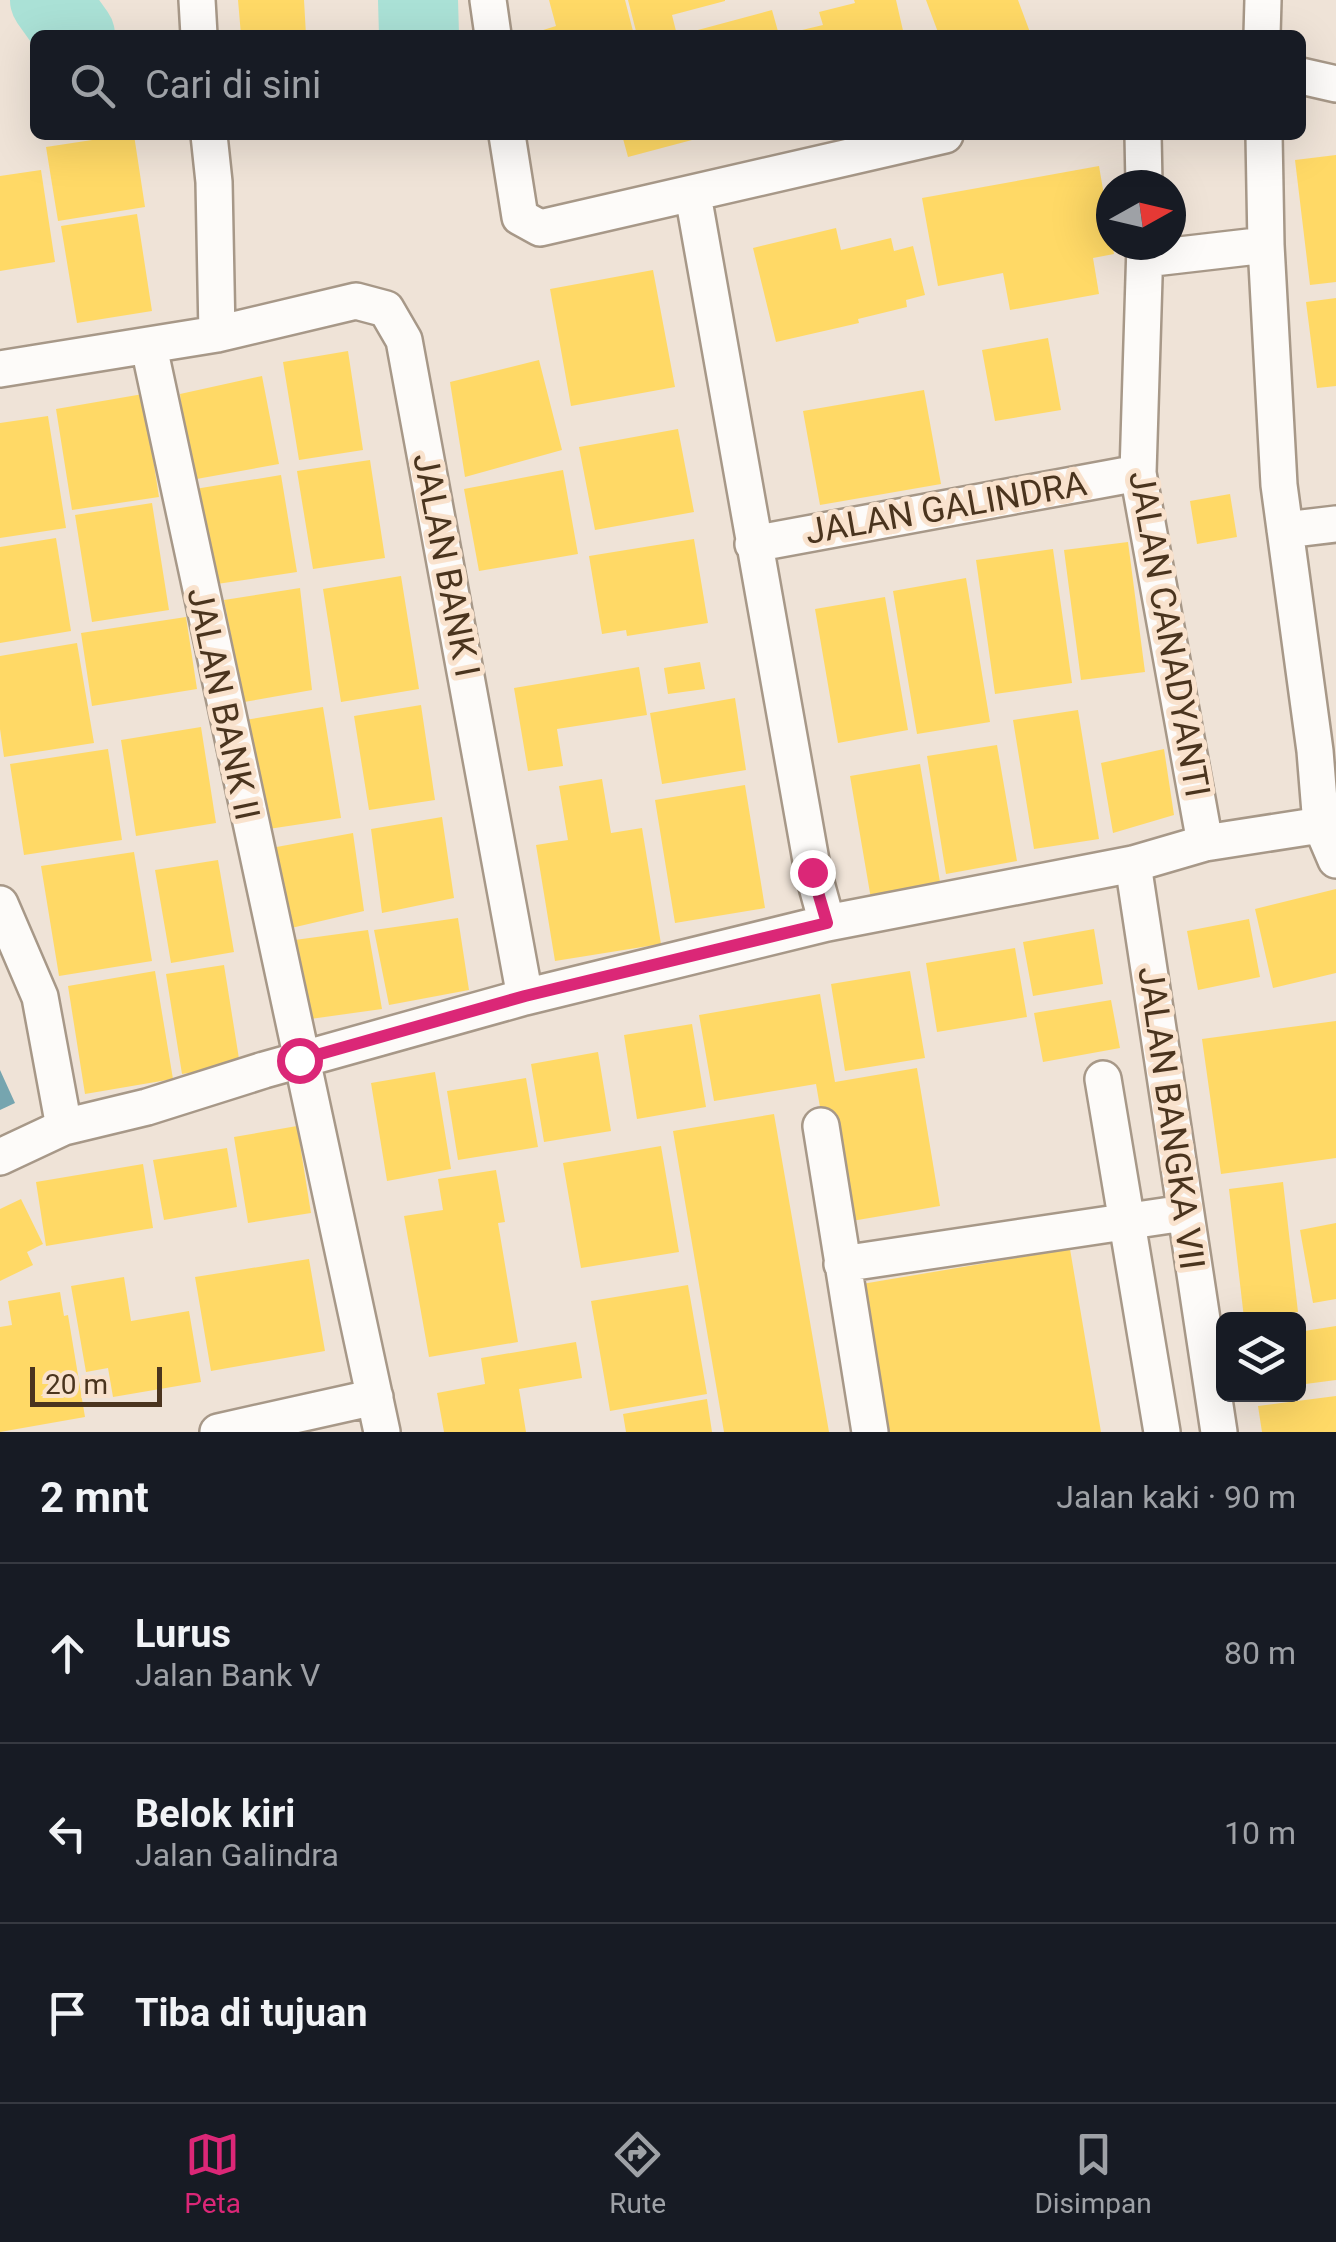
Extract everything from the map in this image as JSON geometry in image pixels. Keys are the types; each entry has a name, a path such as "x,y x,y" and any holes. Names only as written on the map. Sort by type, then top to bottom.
{"street":[{"path":"197,0 199,30"},
{"path":"488,0 492,30"},
{"path":"1262,30 1263,0"},
{"path":"1306,77 1336,84"},
{"path":"210,140 217,334"},
{"path":"508,140 520,216 540,228 924,140"},
{"path":"1144,140 1144,170"},
{"path":"1264,140 1279,486 1321,824 1336,860"},
{"path":"693,194 812,872 827,923"},
{"path":"1186,250 1266,245"},
{"name":"JALAN CANADYANTI","path":"1145,260 1138,472 1204,843"},
{"name":"JALAN BANK I","path":"0,369 217,334 356,300 386,309 404,340 525,996"},
{"name":"JALAN BANK II","path":"148,347 382,1432"},
{"name":"JALAN GALINDRA","path":"753,544 1138,472"},
{"path":"1285,530 1336,524"},
{"path":"0,1157 64,1128 525,996 827,923 1145,860 1204,843 1321,824"},
{"name":"JALAN BANGKA VII","path":"1145,860 1184,1213 1219,1432"},
{"path":"0,904 40,996 64,1128"},
{"path":"1103,1079 1162,1432"},
{"path":"821,1126 870,1432"},
{"path":"842,1264 1184,1213"},
{"path":"218,1432 375,1397"}],"building: Hunian":[{"path":"238,0 304,0 306,30 241,30"},
{"path":"549,0 625,0 633,30 543,30 556,26"},
{"path":"628,0 725,0 672,15 676,30 636,30"},
{"path":"854,0 896,0 903,30 802,30 823,25 819,12 855,3"},
{"path":"926,0 1018,0 1029,30 937,30"},
{"path":"772,10 778,30 698,30"},
{"path":"92,140 135,140 145,207 58,221 46,147"},
{"path":"623,140 692,140 628,157"},
{"path":"1336,155 1336,282 1310,285 1295,160"},
{"path":"1099,166 1093,258 1099,294 1010,310 1003,273 938,286 922,198"},
{"path":"41,170 55,262 0,271 0,176"},
{"path":"137,214 152,311 77,323 61,226"},
{"path":"836,228 841,250 891,238 894,251 913,246 925,295 906,300 907,307 858,319 859,323 776,342 753,248"},
{"path":"653,270 675,387 571,406 550,289"},
{"path":"1336,298 1336,386 1317,388 1306,302"},
{"path":"1048,338 1061,410 995,421 982,350"},
{"path":"348,351 363,450 299,460 283,362"},
{"path":"539,360 562,450 465,477 450,382"},
{"path":"262,376 279,464 191,480 180,394"},
{"path":"924,390 941,484 820,505 803,411"},
{"path":"143,394 159,497 72,510 56,409"},
{"path":"48,416 66,528 0,538 0,423"},
{"path":"678,429 694,512 595,530 579,447"},
{"path":"370,460 385,558 313,569 297,471"},
{"path":"563,470 578,554 479,571 464,489"},
{"path":"281,475 297,572 210,585 195,489"},
{"path":"1230,494 1237,537 1197,544 1190,501"},
{"path":"152,503 169,610 92,622 75,515"},
{"path":"56,538 71,631 0,643 0,547"},
{"path":"694,539 708,623 627,636 626,630 602,634 589,556"},
{"path":"1128,542 1145,672 1081,680 1064,550"},
{"path":"1053,549 1072,683 995,694 976,560"},
{"path":"401,576 419,689 341,702 323,589"},
{"path":"966,578 990,722 917,734 893,591"},
{"path":"300,588 312,690 244,702 224,600"},
{"path":"885,597 908,730 838,743 815,609"},
{"path":"186,617 197,689 92,706 81,633"},
{"path":"77,643 94,743 4,757 0,656"},
{"path":"700,662 705,689 668,694 664,668"},
{"path":"639,667 647,715 557,729 563,766 528,771 514,688"},
{"path":"735,698 746,770 662,784 650,713"},
{"path":"421,705 435,800 369,810 354,716"},
{"path":"323,707 341,818 262,830 245,720"},
{"path":"1078,710 1099,839 1034,849 1013,720"},
{"path":"201,727 216,823 136,836 121,740"},
{"path":"997,745 1017,861 946,874 927,756"},
{"path":"108,749 122,840 24,855 10,764"},
{"path":"1164,749 1174,815 1113,833 1101,763"},
{"path":"920,764 941,888 871,899 850,776"},
{"path":"602,779 611,833 642,828 661,944 555,961 536,845 568,840 559,786"},
{"path":"745,785 765,908 675,923 655,800"},
{"path":"442,817 454,898 382,913 371,829"},
{"path":"353,833 364,911 287,929 271,848"},
{"path":"134,852 152,961 59,976 41,866"},
{"path":"218,860 234,952 171,963 155,870"},
{"path":"1336,889 1336,973 1273,988 1255,909"},
{"path":"458,918 469,990 389,1005 374,930"},
{"path":"1249,919 1260,977 1198,990 1187,931"},
{"path":"1094,929 1103,984 1033,996 1023,942"},
{"path":"368,930 382,1009 296,1021 280,942"},
{"path":"1015,948 1027,1017 937,1032 926,963"},
{"path":"224,965 240,1065 182,1074 166,974"},
{"path":"155,971 173,1079 85,1094 68,986"},
{"path":"910,971 925,1058 845,1071 831,984"},
{"path":"820,994 835,1082 917,1068 940,1206 840,1223 816,1084 714,1101 699,1015"},
{"path":"1111,1000 1120,1048 1043,1062 1034,1013"},
{"path":"1336,1021 1336,1158 1221,1174 1202,1039"},
{"path":"692,1024 706,1107 637,1119 624,1035"},
{"path":"598,1052 611,1131 544,1142 531,1064"},
{"path":"435,1072 451,1169 387,1181 371,1083"},
{"path":"526,1078 538,1147 458,1160 447,1091"},
{"path":"774,1114 829,1432 724,1432 673,1131"},
{"path":"297,1126 311,1213 248,1223 234,1137"},
{"path":"661,1146 679,1252 581,1268 563,1163"},
{"path":"227,1148 237,1207 164,1220 153,1160"},
{"path":"143,1164 153,1228 46,1246 36,1182"},
{"path":"496,1170 505,1222 498,1223 518,1342 429,1357 404,1216 443,1210 438,1179"},
{"path":"1283,1182 1298,1312 1243,1312 1229,1189"},
{"path":"21,1199 43,1244 27,1252 33,1265 0,1281 0,1209"},
{"path":"1336,1223 1336,1299 1313,1303 1300,1230"},
{"path":"1070,1249 1101,1432 881,1432 856,1285"},
{"path":"309,1259 325,1351 211,1371 195,1277"},
{"path":"124,1277 131,1321 189,1311 201,1382 113,1397 108,1368 86,1372 71,1286"},
{"path":"688,1285 707,1394 610,1411 591,1301"},
{"path":"60,1292 64,1316 68,1315 85,1417 0,1432 0,1327 12,1325 8,1301"},
{"path":"1336,1326 1336,1380 1306,1384 1306,1331"},
{"path":"576,1342 582,1378 519,1389 526,1432 444,1432 437,1393 485,1384 481,1358"},
{"path":"1336,1396 1336,1432 1262,1432 1258,1406"},
{"path":"707,1399 712,1432 626,1432 623,1414"}],"building: Publik":[{"path":"0,1070 15,1103 0,1110"}],"waterway":[{"path":"50,0 71,30"},
{"path":"418,0 419,30"}],"route":[{"path":"299,1060 525,996 827,923 812,872"}]}
